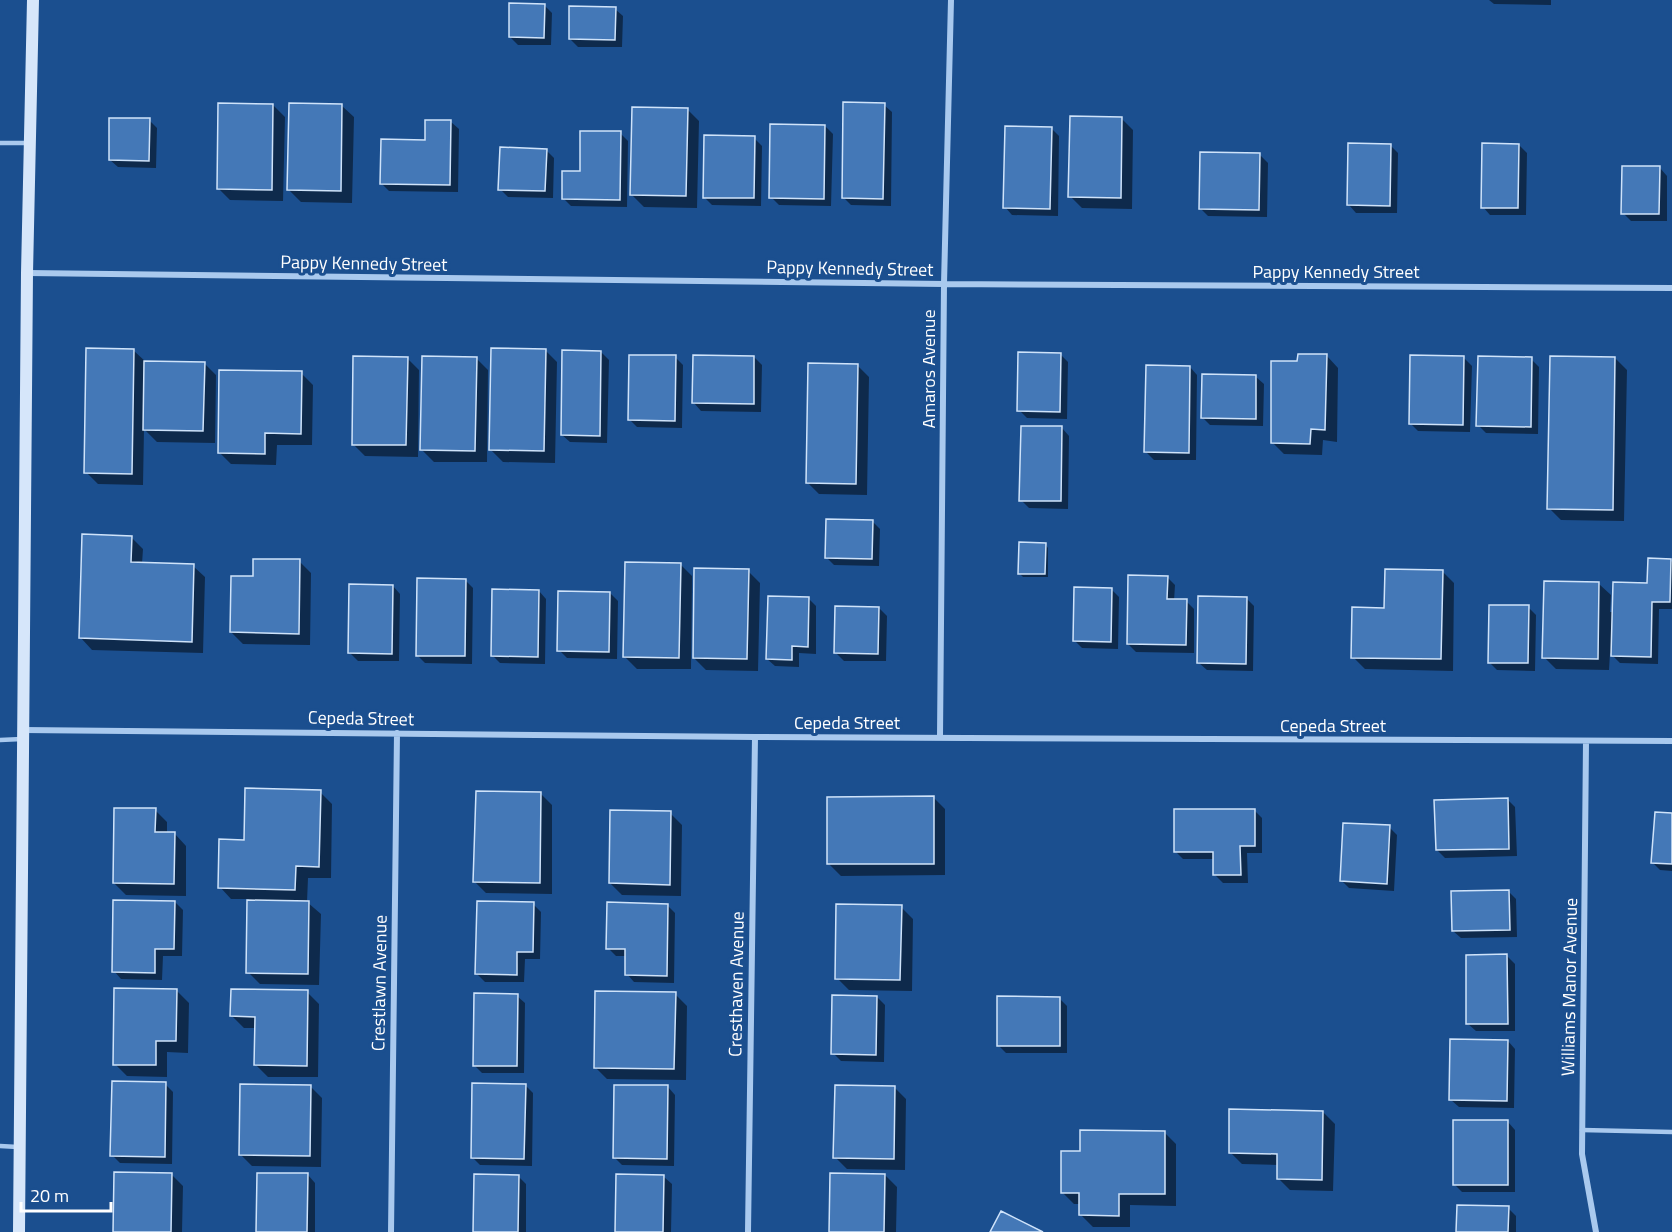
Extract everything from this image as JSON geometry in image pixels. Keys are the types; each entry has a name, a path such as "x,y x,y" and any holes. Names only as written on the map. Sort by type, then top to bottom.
{"street":[{"path":"19,1232 27,273 33,0"},
{"name":"Amaros Avenue","path":"940,737 944,284 951,0"},
{"name":"Pappy Kennedy Street","path":"27,273 944,284 1672,288"},
{"name":"Cepeda Street","path":"22,734 1672,741"},
{"name":"Crestlawn Avenue","path":"391,1232 397,734"},
{"name":"Cresthaven Avenue","path":"748,1232 755,737"},
{"name":"Williams Manor Avenue","path":"1586,742 1582,1154 1596,1232"}],"lane":[{"path":"0,143 30,143"},
{"path":"0,740 22,734"},
{"path":"1582,1130 1672,1132"},
{"path":"0,1146 20,1147"}],"building":[{"path":"509,3 545,4 544,38 509,37"},
{"path":"569,6 616,7 615,40 569,39"},
{"path":"843,102 885,103 883,199 842,198"},
{"path":"218,103 273,104 272,190 217,189"},
{"path":"289,103 342,104 341,191 287,190"},
{"path":"632,107 688,108 686,196 630,195"},
{"path":"1070,116 1122,117 1121,198 1068,197"},
{"path":"109,118 150,118 149,161 109,160"},
{"path":"425,120 451,120 450,185 380,184 381,139 425,140"},
{"path":"770,124 825,125 824,199 769,198"},
{"path":"1005,126 1052,127 1050,209 1003,208"},
{"path":"580,131 621,131 620,200 562,199 562,171 580,171"},
{"path":"704,135 755,136 754,198 703,198"},
{"path":"1348,143 1391,144 1390,206 1347,205"},
{"path":"1482,143 1519,144 1518,208 1481,208"},
{"path":"500,147 547,149 545,191 498,190"},
{"path":"1200,152 1260,153 1259,210 1199,209"},
{"path":"1622,166 1660,166 1659,214 1621,214"},
{"path":"86,348 134,349 132,474 84,473"},
{"path":"491,348 546,349 544,451 489,450"},
{"path":"562,350 601,351 600,436 561,435"},
{"path":"1018,352 1061,353 1060,412 1017,411"},
{"path":"1298,354 1327,354 1325,430 1311,429 1310,444 1271,443 1271,361 1297,361"},
{"path":"629,355 676,355 675,421 628,420"},
{"path":"693,355 754,356 754,404 692,403"},
{"path":"1410,355 1464,356 1463,425 1409,424"},
{"path":"353,356 408,357 406,445 352,445"},
{"path":"422,356 477,357 475,451 420,450"},
{"path":"1478,356 1532,357 1531,427 1476,426"},
{"path":"1550,356 1615,357 1613,510 1547,509"},
{"path":"144,361 205,362 203,431 143,430"},
{"path":"808,363 858,364 856,484 806,483"},
{"path":"1146,365 1190,366 1189,453 1144,452"},
{"path":"219,370 302,371 301,434 265,433 265,454 218,453"},
{"path":"1202,374 1256,375 1256,419 1201,418"},
{"path":"1021,426 1062,426 1061,501 1019,501"},
{"path":"826,519 873,520 872,559 825,558"},
{"path":"82,534 132,536 131,562 194,564 192,642 79,638"},
{"path":"1019,542 1046,543 1045,574 1018,574"},
{"path":"1648,558 1671,559 1670,602 1652,602 1651,657 1611,656 1613,582 1647,583"},
{"path":"253,559 300,559 299,634 230,632 231,576 253,576"},
{"path":"625,562 681,563 679,658 623,657"},
{"path":"694,568 749,569 747,659 693,658"},
{"path":"1385,569 1443,570 1441,659 1351,658 1352,607 1384,608"},
{"path":"1128,575 1168,576 1167,599 1187,599 1186,645 1127,644"},
{"path":"417,578 466,579 465,656 416,656"},
{"path":"1544,581 1599,582 1598,659 1542,658"},
{"path":"349,584 393,585 392,654 348,653"},
{"path":"1074,587 1112,588 1111,642 1073,641"},
{"path":"492,589 539,590 538,657 491,656"},
{"path":"558,591 610,592 609,652 557,651"},
{"path":"768,596 809,597 808,647 792,646 792,660 766,659"},
{"path":"1198,596 1247,597 1246,664 1197,663"},
{"path":"1489,605 1529,605 1528,663 1488,663"},
{"path":"835,606 879,607 878,654 834,653"},
{"path":"245,788 321,790 319,867 296,866 295,890 218,888 219,839 244,840"},
{"path":"476,791 541,792 540,883 473,882"},
{"path":"934,796 934,864 827,864 827,797"},
{"path":"1508,798 1509,849 1436,850 1434,800"},
{"path":"114,808 156,808 155,832 175,832 174,884 113,883"},
{"path":"1174,809 1255,809 1255,846 1240,846 1241,875 1213,875 1213,852 1174,852"},
{"path":"610,810 671,811 670,885 609,883"},
{"path":"1655,812 1672,813 1672,864 1651,863"},
{"path":"1343,823 1390,825 1387,884 1340,881"},
{"path":"1509,890 1510,930 1452,931 1451,891"},
{"path":"113,900 175,901 174,949 155,949 155,973 112,972"},
{"path":"247,900 309,901 308,974 246,973"},
{"path":"477,901 534,902 533,952 517,952 517,975 475,974"},
{"path":"607,902 668,904 667,976 625,975 625,949 606,949"},
{"path":"836,904 902,905 900,980 835,979"},
{"path":"1507,954 1508,1024 1466,1024 1466,955"},
{"path":"114,988 177,989 176,1041 156,1041 156,1065 113,1065"},
{"path":"231,989 308,990 307,1066 254,1065 255,1017 230,1016"},
{"path":"595,991 676,992 674,1069 594,1068"},
{"path":"474,993 518,994 517,1066 473,1066"},
{"path":"832,995 877,996 876,1055 831,1054"},
{"path":"997,996 1060,997 1060,1046 997,1046"},
{"path":"1450,1039 1508,1040 1507,1101 1449,1100"},
{"path":"112,1081 166,1082 165,1157 110,1156"},
{"path":"472,1083 526,1084 524,1159 471,1158"},
{"path":"240,1084 311,1085 310,1156 239,1155"},
{"path":"614,1085 668,1085 667,1159 613,1158"},
{"path":"835,1085 895,1086 894,1159 833,1158"},
{"path":"1229,1109 1323,1111 1322,1180 1277,1179 1277,1154 1229,1153"},
{"path":"1453,1120 1508,1120 1508,1185 1453,1185"},
{"path":"1080,1130 1165,1131 1165,1194 1119,1194 1119,1216 1079,1215 1079,1193 1061,1193 1061,1151 1080,1151"},
{"path":"114,1172 172,1173 171,1232 113,1232"},
{"path":"257,1173 308,1173 307,1232 256,1232"},
{"path":"830,1173 885,1174 884,1232 829,1232"},
{"path":"474,1174 519,1175 518,1232 473,1232"},
{"path":"616,1174 664,1175 663,1232 615,1232"},
{"path":"1457,1205 1509,1206 1508,1232 1456,1232"},
{"path":"1001,1211 1043,1232 990,1232"}]}
